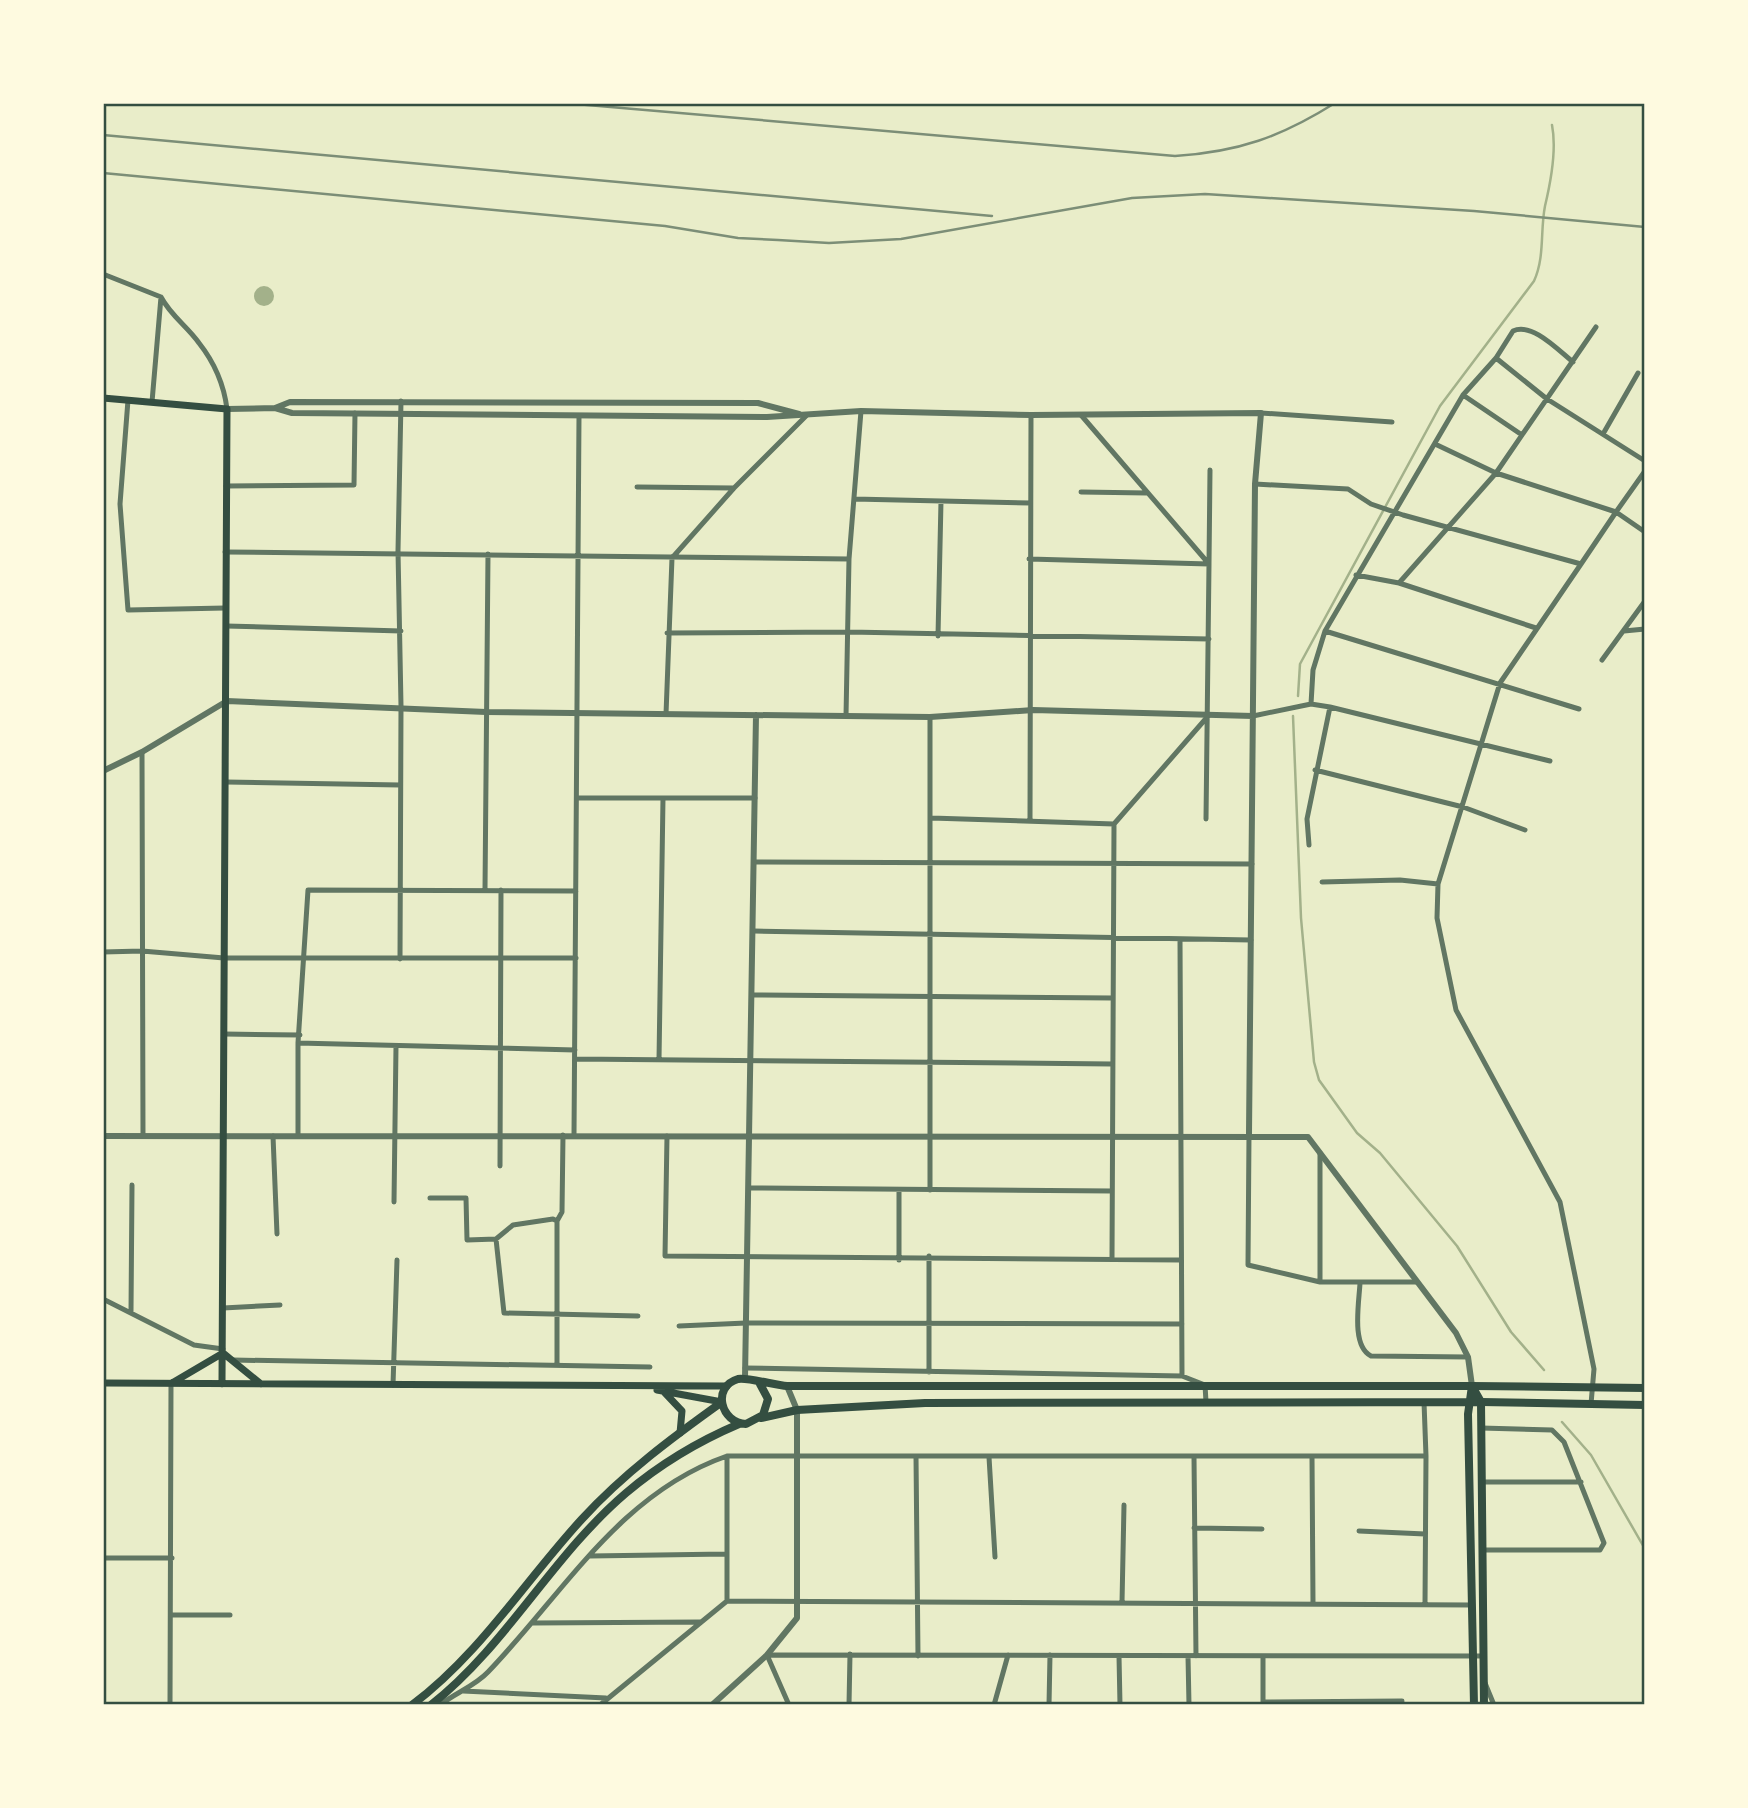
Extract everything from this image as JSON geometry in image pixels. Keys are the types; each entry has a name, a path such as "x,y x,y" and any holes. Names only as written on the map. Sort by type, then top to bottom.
{"main road":[{"path":"103,398 227,408 222,1384"},
{"path":"223,1351 261,1384"},
{"path":"171,1383 223,1351"},
{"path":"103,1383 639,1387 727,1386 745,1378 760,1384 787,1386 1645,1388"},
{"path":"760,1384 768,1401 761,1418"},
{"path":"727,1386 722,1402 726,1415 739,1424"},
{"path":"1472,1386 1468,1402 1472,1605 1483,1681 1483,1705"},
{"path":"1472,1386 1481,1402 1483,1550 1474,1705"},
{"path":"639,1387 722,1402"},
{"path":"661,1391 680,1407 683,1417 680,1433"},
{"path":"412,1705 437,1685 482,1638 596,1504 680,1433 722,1402"},
{"path":"430,1705 485,1655 589,1530 626,1493 679,1456 739,1424 751,1423 761,1418 797,1410 925,1403 1481,1402 1645,1405"}],"street":[{"path":"103,274 161,297 169,312 199,342 217,372 225,390 227,408 275,408 292,413 579,416 806,416 861,411 1031,415 1261,413 1392,422"},
{"path":"152,402 161,297"},
{"path":"1399,583 1496,473 1596,327"},
{"path":"1311,704 1313,670 1325,631 1463,396 1496,358 1516,328 1533,332 1573,362"},
{"path":"1496,358 1547,399 1645,461"},
{"path":"1603,434 1638,373"},
{"path":"1463,396 1522,435"},
{"path":"128,400 120,503 128,610 225,608"},
{"path":"400,959 401,631 398,551 401,401"},
{"path":"275,408 290,402 758,403 806,416"},
{"path":"846,716 849,559 861,411"},
{"path":"226,486 354,485 355,413"},
{"path":"1261,413 1255,484 1248,1265 1320,1282 1416,1282"},
{"path":"1030,819 1033,710 1029,637 1031,415"},
{"path":"1081,415 1209,564"},
{"path":"574,1136 579,416"},
{"path":"666,714 667,633 672,558 734,488 806,416"},
{"path":"1435,444 1496,473 1616,512 1645,532"},
{"path":"1206,819 1210,470"},
{"path":"1591,1404 1595,1388 1594,1369 1560,1202 1456,1010 1437,918 1438,884 1500,684 1645,471"},
{"path":"1255,484 1348,489 1371,504 1448,530 1581,564"},
{"path":"637,487 734,488"},
{"path":"1081,492 1147,493"},
{"path":"854,499 1030,503"},
{"path":"938,636 941,500"},
{"path":"225,552 398,551 672,558 849,559"},
{"path":"485,890 488,554"},
{"path":"1029,559 1209,564"},
{"path":"1356,575 1399,583 1536,628"},
{"path":"1602,660 1645,601"},
{"path":"226,626 401,631"},
{"path":"1622,631 1645,628"},
{"path":"1325,631 1579,709"},
{"path":"667,633 849,632 938,636 1209,639"},
{"path":"103,771 142,752 227,701 401,706 486,712 930,717 1033,710 1253,716 1311,704 1550,761"},
{"path":"1309,845 1307,819 1329,708"},
{"path":"745,1378 757,715"},
{"path":"1112,1259 1114,824 1209,715"},
{"path":"930,717 930,1190"},
{"path":"142,752 143,1136"},
{"path":"1315,770 1463,807 1525,830"},
{"path":"226,782 400,785"},
{"path":"577,798 755,798"},
{"path":"659,1060 663,798"},
{"path":"931,818 1030,819 1114,824"},
{"path":"754,862 1252,864"},
{"path":"1322,882 1400,880 1438,884"},
{"path":"299,1136 298,1044 309,890 576,891"},
{"path":"500,1166 501,890"},
{"path":"754,931 930,932 1251,940"},
{"path":"1180,939 1182,1376"},
{"path":"103,952 142,951 224,958 576,958"},
{"path":"753,995 1113,998"},
{"path":"224,1034 300,1035"},
{"path":"298,1044 575,1050"},
{"path":"394,1202 396,1046"},
{"path":"575,1059 1112,1064"},
{"path":"103,1136 1111,1134 1308,1137 1456,1334 1468,1357 1472,1386"},
{"path":"557,1365 557,1221 562,1212 563,1135"},
{"path":"273,1136 277,1234"},
{"path":"667,1136 664,1255 899,1260 920,1260 929,1256 1180,1260"},
{"path":"1320,1153 1320,1282"},
{"path":"131,1312 132,1185"},
{"path":"749,1188 1112,1191"},
{"path":"899,1190 899,1260"},
{"path":"430,1198 466,1198 467,1240 496,1239 513,1225 557,1221"},
{"path":"496,1239 504,1313 638,1316"},
{"path":"929,1256 929,1372"},
{"path":"393,1385 397,1260"},
{"path":"1360,1283 1359,1340 1366,1353 1371,1356 1468,1357"},
{"path":"103,1299 194,1345 223,1351"},
{"path":"222,1308 280,1305"},
{"path":"679,1326 929,1322 1182,1324"},
{"path":"231,1360 650,1367"},
{"path":"745,1368 1182,1376 1205,1385 1206,1402"},
{"path":"170,1705 171,1383"},
{"path":"712,1705 766,1655 796,1621 797,1410 787,1386"},
{"path":"1424,1402 1426,1605"},
{"path":"1481,1427 1552,1430 1564,1442 1603,1538 1600,1550 1483,1550"},
{"path":"916,1456 918,1656"},
{"path":"440,1705 486,1675 616,1527 661,1487 700,1465 727,1457 1426,1456"},
{"path":"727,1457 727,1601"},
{"path":"989,1457 995,1558"},
{"path":"1194,1457 1196,1656"},
{"path":"1312,1457 1313,1604"},
{"path":"1481,1482 1581,1482"},
{"path":"1122,1603 1124,1505"},
{"path":"1194,1528 1262,1529"},
{"path":"1359,1531 1425,1534"},
{"path":"590,1556 726,1554"},
{"path":"103,1558 172,1558"},
{"path":"600,1705 727,1601 1472,1605"},
{"path":"172,1615 230,1615"},
{"path":"533,1623 700,1622"},
{"path":"849,1705 850,1654"},
{"path":"1049,1705 1050,1654"},
{"path":"766,1655 1478,1655"},
{"path":"766,1655 789,1705"},
{"path":"994,1705 1008,1655"},
{"path":"1119,1656 1119,1705"},
{"path":"1188,1656 1189,1705"},
{"path":"1264,1656 1263,1703 1401,1703"},
{"path":"1483,1681 1494,1705"},
{"path":"463,1691 606,1698"}],"shaded area":[{"path":"260,286 268,286 274,296 268,306 260,306 254,300 254,292"}],"waterway":[{"path":"1298,696 1300,664 1440,406 1534,281 1540,263 1544,215 1553,166 1552,125"},
{"path":"1293,716 1301,918 1314,1062 1319,1080 1357,1133 1380,1153 1457,1246 1511,1332 1544,1370"},
{"path":"1562,1422 1591,1455 1645,1549"}],"railway":[{"path":"564,103 1175,156 1219,151 1258,141 1296,125 1335,103"},
{"path":"103,135 992,216"},
{"path":"103,173 665,226 738,238 829,243 901,239 1132,198 1205,194 1474,211 1645,227"}]}
